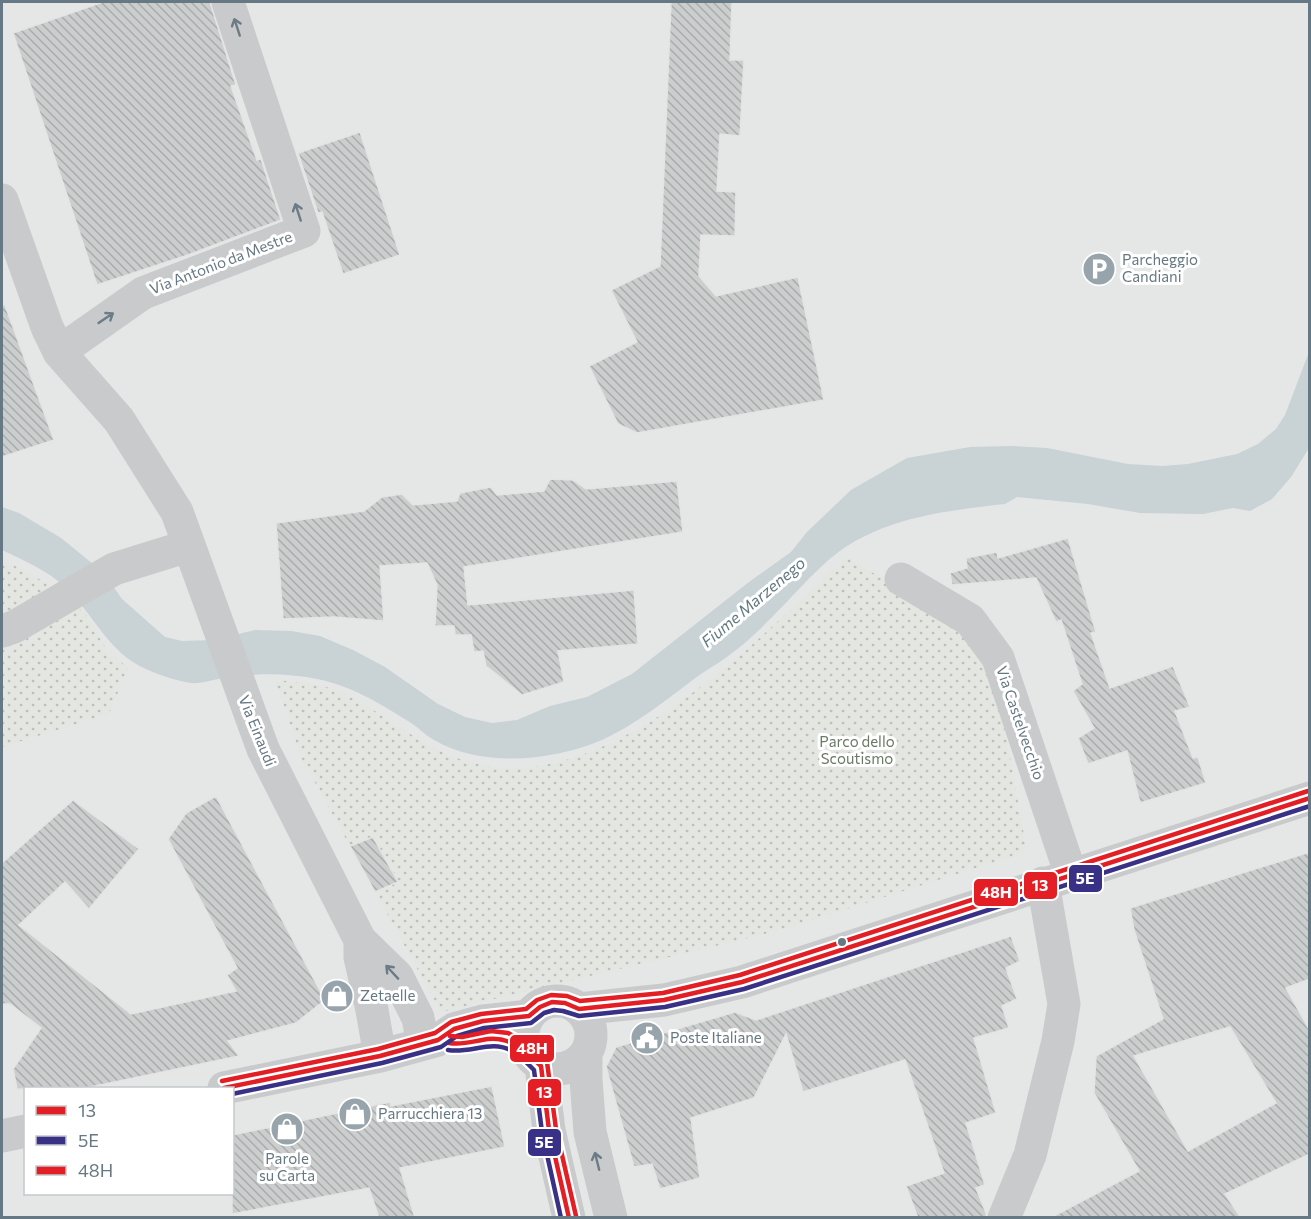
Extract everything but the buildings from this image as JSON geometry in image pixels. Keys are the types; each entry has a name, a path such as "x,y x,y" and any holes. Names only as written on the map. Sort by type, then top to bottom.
{"street":[{"name":"Via Antonio da Mestre","path":"59,352 143,293 304,231 228,2"},
{"name":"Via Einaudi","path":"2,200 47,327 59,352 119,420 177,512 263,749 360,940"},
{"path":"2,631 14,627 114,569 189,546"},
{"name":"Via Castelvecchio","path":"901,579 970,620 998,658 1057,879 1064,1004 1058,1041 1030,1155 1004,1218"},
{"path":"579,1009 664,1000 742,982 1310,798"},
{"path":"360,940 397,976 430,1042"},
{"path":"360,940 360,957 380,1056"},
{"path":"430,1042 456,1046 493,1038 502,1039 534,1058 561,1069 579,1061 586,1054 591,1042 591,1030 587,1018 569,1003 547,1002 529,1016 523,1033 534,1058 569,1218"},
{"path":"233,1087 380,1056 430,1042 454,1029 483,1021 529,1016"},
{"path":"586,1054 590,1132 611,1218"},
{"path":"2,1136 24,1131"}],"shaded area":[{"path":"2,2 1309,2 1309,1217 2,1218"}],"green space":[{"name":"Parco dello Scoutismo","path":"846,557 965,627 993,662 1027,852 777,931 441,1012 301,757 275,680 334,690 358,701 436,749 470,762 521,768 573,758 625,736 675,705 724,669"},
{"path":"2,559 61,591 86,615 107,650 128,668 109,714 2,747"}],"water":[{"name":"Fiume Marzenego","path":"1309,352 1309,448 1291,477 1272,499 1250,511 1233,508 1203,514 1140,513 1088,504 1017,497 1005,504 932,514 885,527 842,549 748,640 640,719 602,740 540,757 495,758 453,749 434,740 366,696 317,679 260,675 191,683 146,669 122,653 66,588 52,576 2,550 2,507 19,513 61,538 104,573 122,599 165,637 182,641 214,640 255,630 291,631 320,636 385,667 438,704 465,717 492,723 517,720 550,706 587,697 632,674 791,552 807,532 851,490 907,458 970,447 1013,446 1047,448 1128,464 1162,466 1188,464 1237,454 1258,444 1276,429 1285,415"}],"transit line":[{"name":"48H","path":"222,1081 378,1049 435,1033 451,1022 481,1014 526,1009 537,1000 551,995 567,996 580,1001 663,993 740,975 1308,791"},
{"name":"13","path":"229,1087 380,1056 438,1040 454,1029 483,1021 529,1016 540,1007 552,1002 565,1003 579,1009 664,1000 742,982 1310,798"},
{"name":"5E","path":"234,1094 382,1063 441,1047 457,1036 484,1028 531,1023 544,1013 554,1010 579,1016 665,1007 744,989 1310,806"},
{"name":"48H","path":"450,1036 462,1037 491,1031 508,1033 525,1042 547,1062 556,1129 576,1216"},
{"name":"13","path":"449,1043 500,1039 515,1045 541,1066 549,1130 569,1218"},
{"name":"5E","path":"448,1050 497,1046 512,1051 534,1070 542,1132 561,1218"}],"place":[{"name":"Parcheggio Candiani","path":"1099,269"},
{"name":"Zetaelle","path":"337,996"},
{"name":"Poste Italiane","path":"647,1038"},
{"name":"Parrucchiera 13","path":"355,1114"},
{"name":"Parole su Carta","path":"287,1129"}]}
